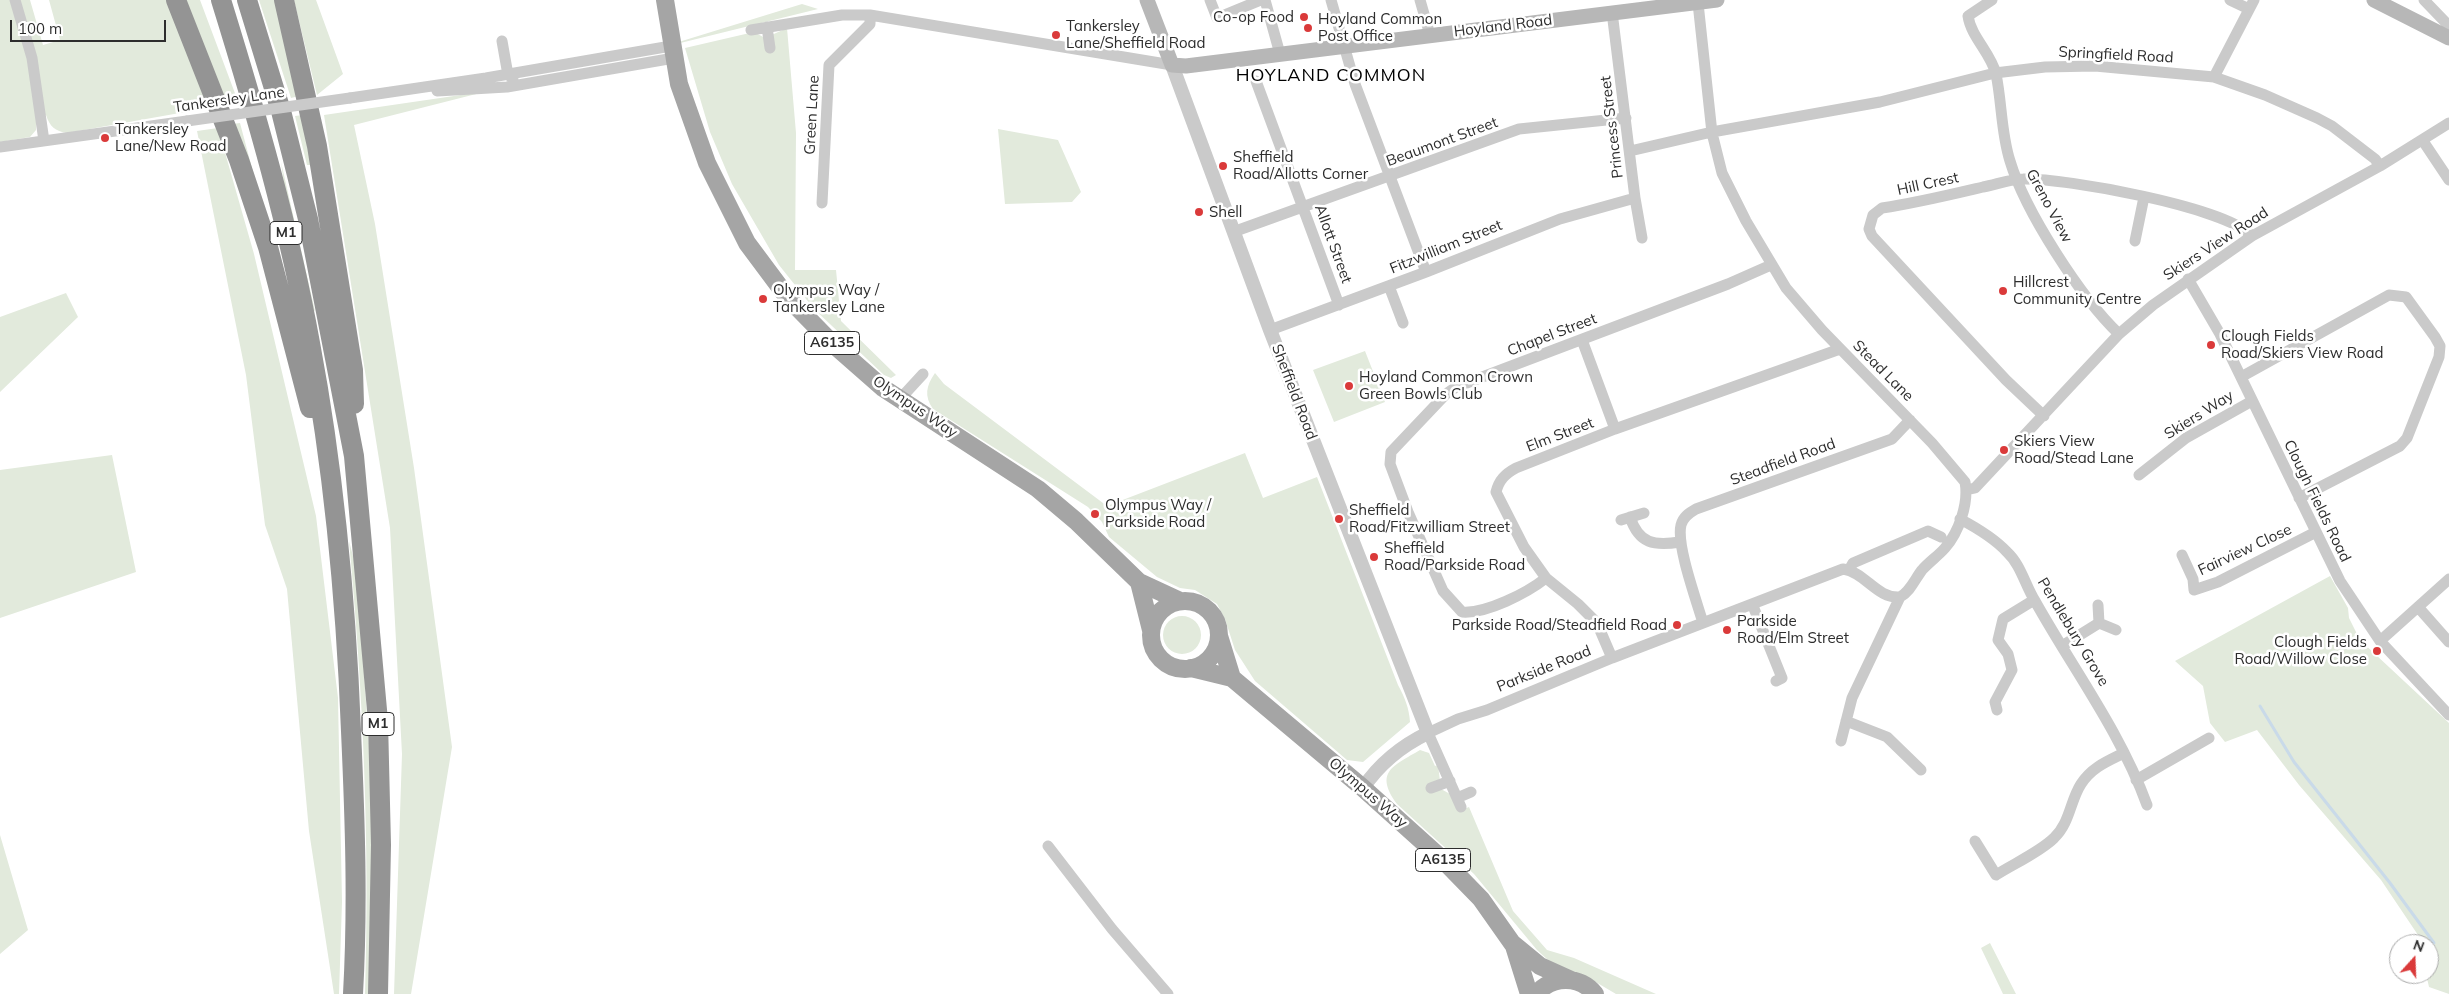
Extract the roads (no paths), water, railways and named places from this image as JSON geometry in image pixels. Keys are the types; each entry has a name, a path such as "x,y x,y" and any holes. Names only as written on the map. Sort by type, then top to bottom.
{"highway":[{"name":"M1","path":"176,0 239,160 265,239 305,395 331,470"},
{"name":"M1","path":"221,0 255,108 284,223 310,342 331,470 348,648 356,846 353,994"},
{"name":"M1","path":"247,0 281,112 308,219 354,456"},
{"name":"M1","path":"284,0 317,146 353,370 354,456 378,720 382,844 378,994"}],"main road":[{"name":"Olympus Way","path":"665,0 672,52 679,84 707,163 747,243 788,298 834,345 883,388 1038,489 1076,521 1138,582 1180,601 1192,601 1203,606 1212,614 1217,624 1232,678"},
{"name":"Sheffield Road","path":"1146,0 1172,65"},
{"name":"Hoyland Road","path":"1172,65 1204,65 1716,0"},
{"path":"2374,0 2449,38"},
{"name":"Olympus Way","path":"1138,582 1155,650 1161,659 1170,665 1232,678 1363,788 1481,899 1512,943 1522,966 1529,994"},
{"path":"1151,630 1160,611 1169,604 1180,601"},
{"path":"1191,668 1201,664 1210,657 1216,647 1219,636"},
{"name":"Olympus Way","path":"1512,943 1540,966 1583,984 1595,993"},
{"path":"1536,994 1547,984 1559,980 1571,980"}],"street":[{"path":"15,0 32,58 44,140"},
{"path":"1210,0 1217,18 1261,0"},
{"path":"1265,0 1280,54"},
{"path":"1331,0 1355,84 1392,176 1426,272"},
{"path":"1420,0 1430,35"},
{"path":"1992,0 1968,16 1969,22 1996,73"},
{"path":"2214,77 2252,5 2230,0"},
{"path":"2424,0 2449,26"},
{"name":"Stead Lane","path":"1698,3 1712,133 1722,173 1771,264 1786,288 1840,349 1910,420 1961,476 1966,490"},
{"name":"Princess Street","path":"1612,12 1635,198 1642,238"},
{"path":"751,30 842,15 870,15 1172,65"},
{"name":"Green Lane","path":"822,203 829,66 870,24 870,15"},
{"path":"767,27 770,48"},
{"path":"502,41 508,75"},
{"name":"Tankersley Lane","path":"403,90 464,91 530,82 672,52"},
{"name":"Tankersley Lane","path":"0,147 672,52"},
{"name":"Sheffield Road","path":"1172,65 1270,330 1428,733 1459,803 1471,792"},
{"name":"Springfield Road","path":"1630,152 1712,133 1880,102 1996,73 2045,67 2095,66 2214,77 2265,95 2332,126 2375,159 2380,166"},
{"name":"Greno View","path":"1996,73 2004,136 2017,180 2068,272 2119,334"},
{"name":"Tankersley Lane","path":"508,75 518,80 530,82"},
{"name":"Allott Street","path":"1256,81 1339,305"},
{"name":"Beaumont Street","path":"1234,232 1518,129 1626,118"},
{"name":"Skiers View Road","path":"1966,490 1974,488 2044,416 2119,334 2153,305 2252,236 2380,166 2423,141 2449,123"},
{"path":"2423,141 2449,180"},
{"name":"Hill Crest","path":"2044,416 2000,373 1872,236 1869,229 1873,215 1882,208 2017,180 2067,184 2144,197 2208,212 2246,230 2252,236"},
{"path":"2135,241 2144,197"},
{"name":"Fitzwilliam Street","path":"1270,330 1390,286 1560,218 1635,198"},
{"name":"Chapel Street","path":"1546,578 1536,586 1502,602 1471,613 1462,612 1443,591 1408,512 1390,464 1391,452 1446,394 1456,388 1728,284 1771,264"},
{"name":"Clough Fields Road","path":"2188,279 2220,334 2340,581 2380,641 2449,716"},
{"path":"1390,286 1404,323"},
{"path":"2241,376 2389,295 2406,297 2440,346 2440,357 2407,438 2400,446 2299,498"},
{"path":"1582,340 1615,429"},
{"name":"Elm Street","path":"1612,658 1596,623 1578,604 1546,578 1511,523 1496,492 1498,482 1516,468 1615,429 1840,349"},
{"path":"900,399 923,374"},
{"name":"Skiers Way","path":"2139,475 2186,438 2252,401"},
{"name":"Steadfield Road","path":"1704,623 1680,542 1683,519 1696,509 1892,439 1910,420"},
{"path":"1841,741 1852,698 1900,597 1922,570 1946,547 1960,519 1966,490"},
{"path":"1644,513 1625,519 1647,541 1667,544 1680,542"},
{"name":"Pendlebury Grove","path":"1960,519 1989,536 2008,552 2022,572 2034,600 2099,705 2147,805"},
{"name":"Parkside Road","path":"1363,788 1387,758 1410,741 1458,718 1487,710 1612,658 1753,606 1843,569 1849,570 1853,563 1928,531 1941,537"},
{"name":"Fairview Close","path":"2182,554 2193,579 2194,590 2218,582 2316,532"},
{"path":"1849,570 1886,595 1900,597"},
{"path":"2380,641 2449,579"},
{"path":"1998,710 1995,702 2012,670 2008,654 1998,640 2003,620 2034,600"},
{"path":"2098,605 2098,623"},
{"path":"1753,606 1782,678 1776,681"},
{"path":"2418,607 2449,642"},
{"path":"2062,646 2098,623"},
{"path":"2098,623 2116,630"},
{"path":"1846,720 1887,737 1921,770"},
{"path":"2136,780 2210,738"},
{"path":"1975,842 1996,875 2053,839 2065,825 2080,784 2091,772 2106,761 2124,754"},
{"path":"1431,788 1450,781"},
{"path":"1048,846 1112,928 1168,994"}],"waterway":[{"path":"2260,706 2294,762 2390,883 2427,934"}],"place":[{"name":"Co-op Food","path":"1304,17"},
{"name":"Hoyland Common Post Office","path":"1308,28"},
{"name":"Tankersley Lane/Sheffield Road","path":"1056,35"},
{"name":"Tankersley Lane/New Road","path":"105,138"},
{"name":"Sheffield Road/Allotts Corner","path":"1223,166"},
{"name":"Shell","path":"1199,212"},
{"name":"Hillcrest Community Centre","path":"2003,291"},
{"name":"Olympus Way / Tankersley Lane","path":"763,299"},
{"name":"Clough Fields Road/Skiers View Road","path":"2211,345"},
{"name":"Hoyland Common Crown Green Bowls Club","path":"1349,386"},
{"name":"Skiers View Road/Stead Lane","path":"2004,450"},
{"name":"Olympus Way / Parkside Road","path":"1095,514"},
{"name":"Sheffield Road/Fitzwilliam Street","path":"1339,519"},
{"name":"Sheffield Road/Parkside Road","path":"1374,557"},
{"name":"Parkside Road/Steadfield Road","path":"1677,625"},
{"name":"Parkside Road/Elm Street","path":"1727,630"},
{"name":"Clough Fields Road/Willow Close","path":"2377,651"}],"district":[{"name":"HOYLAND COMMON","path":"1331,76"}]}
